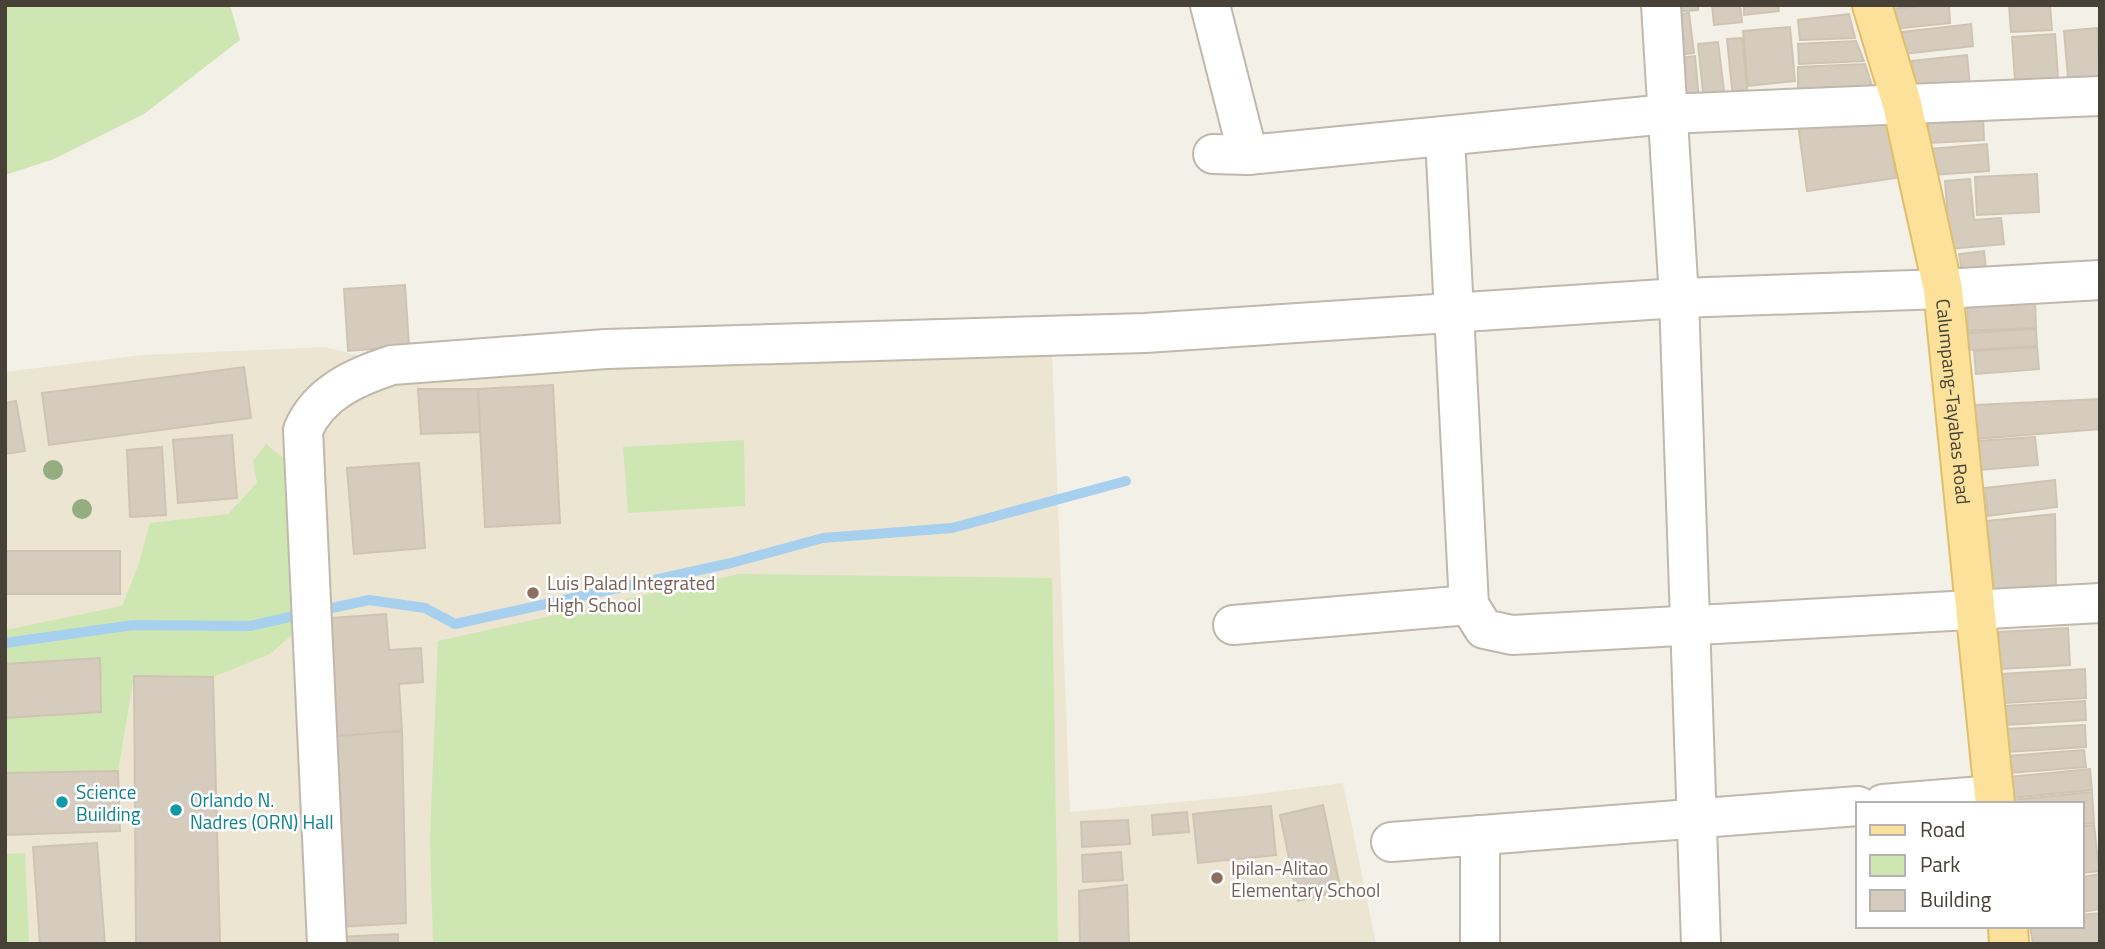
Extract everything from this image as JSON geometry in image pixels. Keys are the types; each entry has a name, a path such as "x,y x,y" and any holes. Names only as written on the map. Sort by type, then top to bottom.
{"main road":[{"name":"Calumpang-Tayabas Road","path":"1872,5 1902,104 1943,289 1995,799"}],"street":[{"path":"1210,5 1230,154 1445,137 1667,114 2100,96"},
{"path":"1661,5 1679,298 1701,944"},
{"path":"1445,137 1469,604 1484,629 1512,635 2100,603"},
{"path":"327,944 303,430 318,403 358,377 392,365 606,349 1145,333 1679,298 1943,289 2100,280"},
{"path":"1233,625 1469,604"},
{"path":"1928,802 1995,799"},
{"path":"1391,842 1856,806"},
{"path":"1479,835 1480,944"}],"shaded area":[{"name":"Luis Palad Integrated High School","path":"326,347 392,365 412,375 1052,352 1070,812 1243,796 1343,783 1376,944 5,944 5,372 142,355"}],"green space":[{"path":"5,5 230,5 240,40 144,114 54,159 5,175"},
{"path":"744,440 745,506 628,513 623,447"},
{"path":"266,444 292,465 302,626 270,654 213,677 134,676 118,771 5,773 5,630 122,606 138,566 150,523 228,514 257,483 253,461"},
{"path":"739,574 1052,578 1058,944 433,944 430,840 438,641"},
{"path":"25,853 29,944 5,944 5,854"}],"building":[{"path":"1671,5 1698,5 1698,10 1671,12"},
{"path":"1712,5 1740,5 1742,22 1714,25"},
{"path":"1744,5 1778,5 1779,11 1744,15"},
{"path":"1949,5 1950,23 1893,29 1891,9"},
{"path":"2009,5 2050,5 2052,30 2011,32"},
{"path":"1689,13 1694,53 1673,56 1668,16"},
{"path":"1849,14 1855,38 1800,40 1798,20"},
{"path":"1971,24 1973,46 1896,55 1894,33"},
{"path":"1790,27 1795,81 1748,86 1743,31"},
{"path":"2097,28 2100,88 2069,90 2064,31"},
{"path":"2055,34 2059,92 2016,95 2012,37"},
{"path":"1742,38 1748,98 1733,99 1727,39"},
{"path":"1856,41 1864,61 1799,64 1798,44"},
{"path":"1718,42 1725,99 1704,102 1698,44"},
{"path":"1967,55 1970,86 1915,91 1912,61"},
{"path":"1695,56 1699,100 1675,103 1670,59"},
{"path":"1865,64 1872,86 1798,90 1798,67"},
{"path":"1887,111 1896,178 1807,191 1798,124"},
{"path":"1983,117 1984,140 1929,143 1928,121"},
{"path":"1987,144 1989,171 1932,175 1930,149"},
{"path":"2037,174 2039,212 1977,215 1975,177"},
{"path":"1970,179 1974,220 2001,218 2004,244 1950,249 1945,181"},
{"path":"1984,251 1986,269 1962,272 1959,254"},
{"path":"405,285 409,346 348,351 344,289"},
{"path":"2035,300 2036,328 1968,331 1967,303"},
{"path":"2036,329 2037,346 1969,350 1968,333"},
{"path":"2037,347 2039,369 1976,374 1974,351"},
{"path":"244,367 251,418 49,445 42,393"},
{"path":"553,385 560,523 485,527 478,389"},
{"path":"418,389 478,389 480,432 421,434"},
{"path":"2100,399 2100,429 1977,439 1975,405"},
{"path":"16,401 25,451 5,454 5,403"},
{"path":"232,435 237,498 178,503 173,440"},
{"path":"2035,437 2038,465 1980,470 1978,441"},
{"path":"162,447 166,515 130,517 127,450"},
{"path":"419,463 425,548 354,554 347,468"},
{"path":"2055,480 2057,507 1988,516 1985,488"},
{"path":"2055,514 2056,590 1994,595 1987,521"},
{"path":"5,551 120,551 120,594 5,594"},
{"path":"386,614 389,650 421,648 423,682 399,684 402,731 326,737 318,619"},
{"path":"2068,628 2070,665 2000,669 1998,632"},
{"path":"100,658 101,712 5,718 5,664"},
{"path":"2085,669 2086,698 2004,703 2002,674"},
{"name":"Orlando N. Nadres (ORN) Hall","path":"134,676 213,677 220,944 136,944"},
{"path":"2085,701 2086,720 2005,725 2004,706"},
{"path":"2085,725 2086,747 2006,752 2005,729"},
{"path":"402,731 406,923 339,927 326,737"},
{"path":"2084,750 2086,767 2009,773 2007,756"},
{"path":"2090,769 2092,790 2011,798 2009,777"},
{"name":"Science Building","path":"118,771 120,831 5,835 5,773"},
{"path":"2092,792 2094,823 2084,824 2084,802 2011,800"},
{"path":"1323,805 1341,891 1298,901 1280,815"},
{"path":"1271,806 1276,855 1198,863 1193,814"},
{"path":"1187,812 1189,832 1153,835 1152,815"},
{"path":"1128,820 1130,844 1082,847 1081,822"},
{"path":"2094,825 2099,871 2084,873 2084,826"},
{"path":"97,843 105,944 40,944 33,847"},
{"path":"1121,852 1123,880 1083,882 1082,855"},
{"path":"2100,874 2100,909 2084,912 2084,877"},
{"path":"1127,885 1129,944 1080,944 1079,891"},
{"path":"2100,913 2100,944 2033,944 2030,928 2084,928 2084,915"},
{"path":"398,934 398,944 337,944 337,937"}],"waterway":[{"path":"318,611 369,600 425,608 455,624 731,563 823,538 952,528 1126,481"},
{"path":"5,643 134,625 250,626 303,614"}],"place":[{"name":"Luis Palad Integrated High School","path":"533,593"},
{"name":"Science Building","path":"62,802"},
{"name":"Orlando N. Nadres (ORN) Hall","path":"176,810"},
{"name":"Ipilan-Alitao Elementary School","path":"1217,878"}]}
